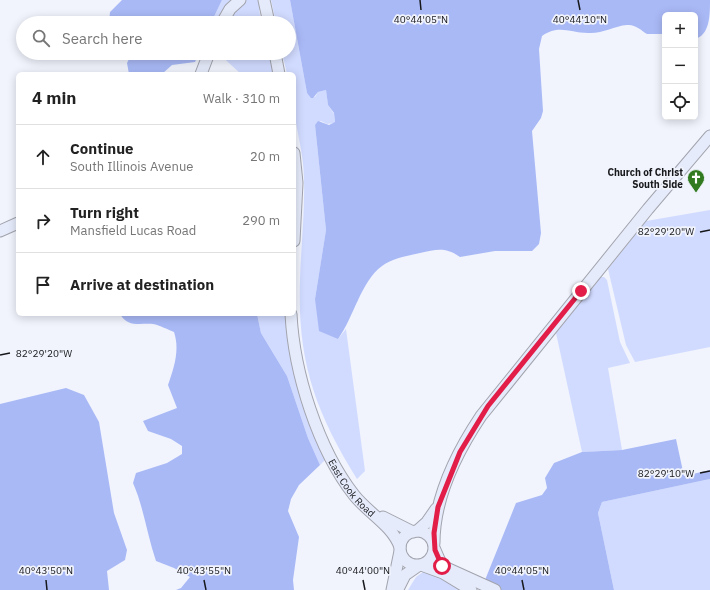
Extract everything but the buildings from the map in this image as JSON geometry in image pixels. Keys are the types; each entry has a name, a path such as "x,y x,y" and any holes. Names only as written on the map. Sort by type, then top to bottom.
{"main road":[{"path":"226,16 230,9 240,0"},
{"path":"264,0 267,16"},
{"path":"202,72 206,60"},
{"path":"276,60 279,72"},
{"path":"392,590 400,549 404,537 415,532 427,522 438,507 460,452 488,406 648,209 710,136"},
{"path":"0,231 16,224"},
{"name":"East Cook Road","path":"291,316 298,365 326,452 344,481 369,512 392,532 400,549"},
{"name":"East Cook Road","path":"315,420 342,465 375,508 393,523 415,532"},
{"path":"398,590 405,575 430,560 434,546 438,507"},
{"path":"415,532 427,534 434,546 442,566 495,590"},
{"path":"400,549 404,560 408,563 443,573 471,590"}],"shaded area":[{"path":"122,0 222,0 214,16 110,16 110,12"},
{"path":"222,0 270,0 259,10 260,16 214,16"},
{"path":"271,0 290,0 293,16 274,16"},
{"path":"290,0 710,0 708,24 704,33 698,38 698,12 662,12 662,34 647,34 633,25 630,25 593,33 554,30 542,36 539,49 543,111 541,118 532,131 541,233 539,244 532,251 495,251 460,257 446,250 436,250 395,259 382,266 369,281 338,339 319,331 315,299 326,230 315,125 318,121 329,125 335,122 334,113 328,105 326,90 318,92 313,98 311,98 307,93 296,33 296,16 293,16"},
{"path":"296,33 307,93 315,97 318,92 326,90 328,105 334,114 335,123 327,124 321,121 315,125 326,230 315,299 338,339 346,329 365,471 357,479 330,431 312,384 306,360 300,308 304,170 296,121 296,72 287,72 284,60 296,60"},
{"path":"128,60 196,60 195,62 172,65 164,72 129,72 127,63"},
{"path":"226,60 270,60 273,72 239,72"},
{"path":"710,210 710,347 635,362 626,345 608,269 646,221"},
{"path":"601,277 604,277 607,280 620,342 630,363 608,368 622,450 582,452 556,333"},
{"path":"122,316 257,316 261,333 287,376 308,438 320,465 299,485 291,499 288,511 299,537 293,580 294,590 176,590 181,588 190,577 174,568 156,561 140,502 133,483 136,473 167,463 182,454 182,446 171,439 148,431 143,421 177,408 168,385 176,359 176,339 174,332 158,325 135,324"},
{"path":"257,316 285,316 289,352 298,389 310,425 326,459 320,465 308,438 287,376 261,333"},
{"path":"66,388 84,395 99,422 114,513 127,550 125,560 107,571 109,590 0,590 0,404"},
{"path":"676,439 684,476 710,470 710,479 602,502 598,513 614,590 494,590 483,585 516,503 542,495 547,488 545,478 554,463 582,452 622,450"},
{"path":"710,479 710,590 614,590 598,513 602,502"},
{"path":"423,572 429,572 467,590 408,590 416,577"}],"place":[{"name":"Church of Christ South Side","path":"696,193"}],"route":[{"path":"442,566 437,556 434,543 438,507 460,452 474,426 500,390 581,291"}]}
